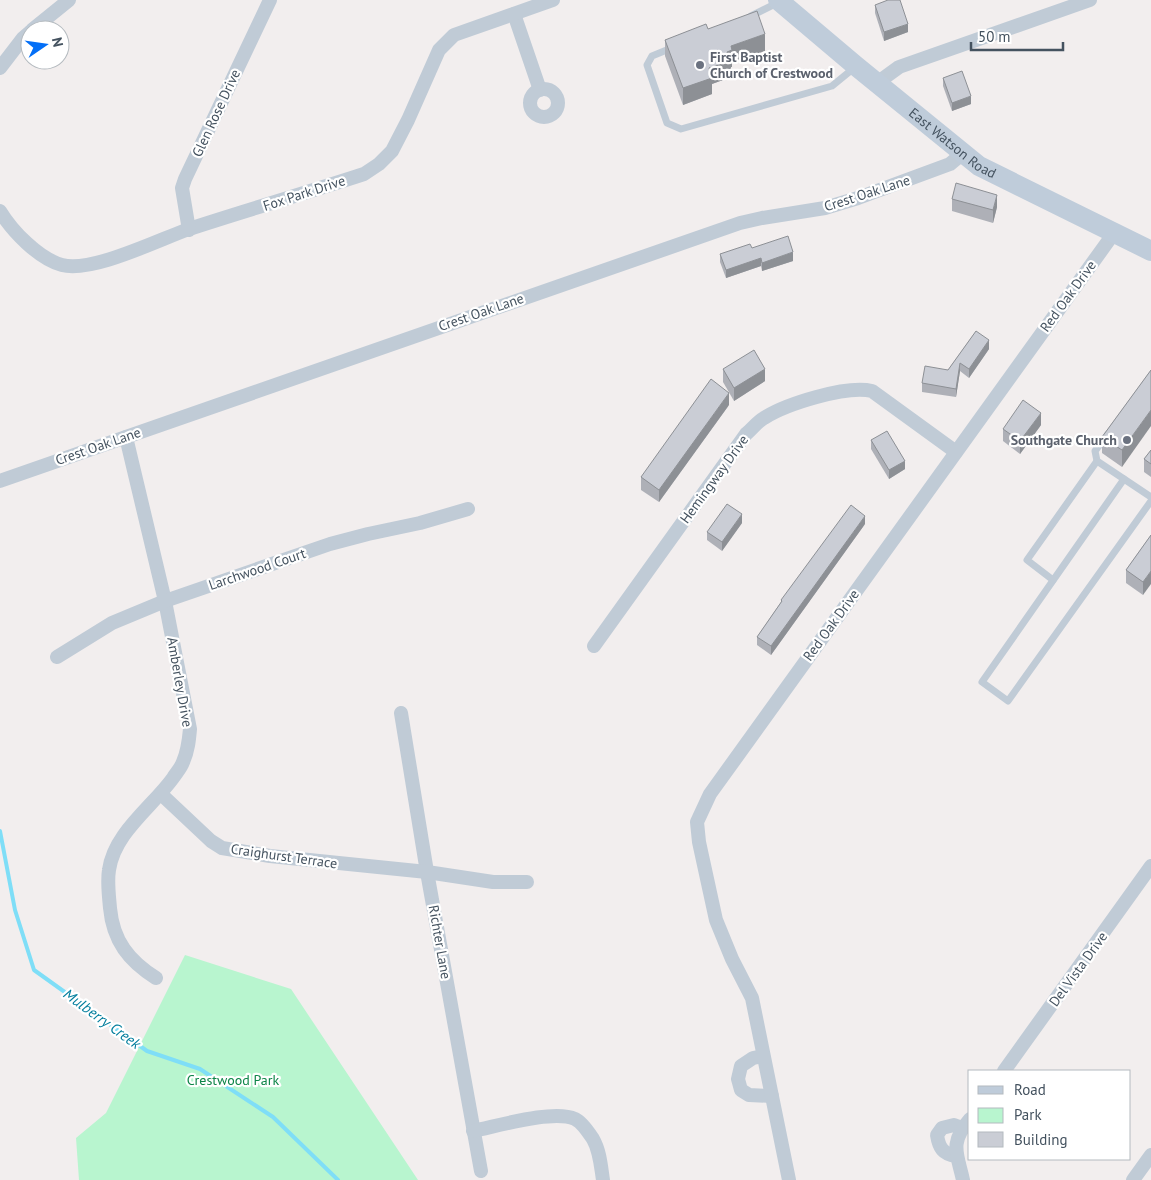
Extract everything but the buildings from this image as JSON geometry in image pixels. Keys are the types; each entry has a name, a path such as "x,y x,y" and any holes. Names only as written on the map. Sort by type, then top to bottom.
{"street":[{"path":"44,20 69,0"},
{"name":"Glen Rose Drive","path":"188,230 182,188 185,179 270,0"},
{"name":"Fox Park Drive","path":"0,211 23,240 41,254 62,265 85,265 108,260 188,230 364,174 379,164 392,151 439,50 446,42 454,35 553,0"},
{"path":"877,83 899,67 1090,0"},
{"name":"East Watson Road","path":"779,1 962,154 979,166 1151,251"},
{"path":"514,14 540,90"},
{"path":"0,68 20,42"},
{"name":"Crest Oak Lane","path":"0,481 740,223 825,208 858,198 950,164 962,154"},
{"name":"Red Oak Drive","path":"789,1180 752,998 732,959 716,920 696,822 710,794 1114,233"},
{"name":"Hemingway Drive","path":"594,646 746,434 763,419 778,411 821,396 862,389 872,391 956,452"},
{"name":"Amberley Drive","path":"126,437 165,601 190,728 188,747 182,764 161,794 126,831 113,856 108,871 111,923 126,954 140,968 156,978"},
{"name":"Larchwood Court","path":"57,657 112,623 165,601 330,544 420,523 468,509"},
{"name":"Richter Lane","path":"401,713 427,872 481,1171"},
{"name":"Craighurst Terrace","path":"161,794 211,841 222,848 270,856 427,872 493,882 527,882"},
{"name":"Del Vista Drive","path":"1005,1070 1151,866"},
{"path":"763,1056 753,1058 741,1066 738,1079 741,1090 749,1095 772,1096"},
{"path":"474,1131 539,1118 559,1116 576,1119 592,1138 596,1147 603,1180"},
{"path":"963,1180 956,1156 956,1142 966,1124"},
{"path":"956,1156 944,1152 939,1146 937,1135 942,1128 966,1124"},
{"path":"1133,1180 1151,1155"}],"lane":[{"path":"748,18 765,11 779,1"},
{"path":"678,46 652,56 647,65 667,123 681,129 832,86 856,66"},
{"path":"1112,428 1095,451 1097,461 1151,496"},
{"path":"1053,580 1027,560 1097,461"},
{"path":"1124,479 982,682 1008,701 1151,501"}],"green space":[{"name":"Crestwood Park","path":"185,955 291,989 418,1180 79,1180 76,1138 106,1113"}],"waterway":[{"name":"Mulberry Creek","path":"0,831 15,910 34,970 147,1051 200,1069 273,1117 338,1180"}],"place":[{"name":"First Baptist Church of Crestwood","path":"700,65"},
{"name":"Southgate Church","path":"1127,440"}]}
